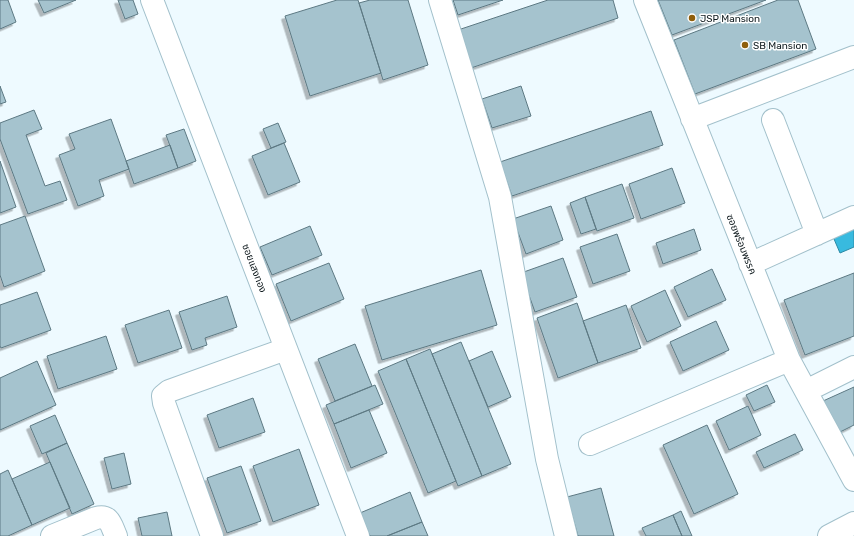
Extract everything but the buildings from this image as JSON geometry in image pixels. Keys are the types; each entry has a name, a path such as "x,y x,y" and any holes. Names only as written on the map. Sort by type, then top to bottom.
{"street":[{"name":"ซอยแสงทอง","path":"152,0 358,536"},
{"path":"440,0 500,197 547,459 566,536"},
{"name":"ซอยพร้อมพรรค","path":"645,0 789,360 854,480"},
{"path":"692,119 854,57"},
{"path":"773,120 816,234"},
{"path":"750,264 854,217"},
{"path":"212,536 164,403 163,396 169,392 286,349"},
{"path":"590,444 789,360"},
{"path":"806,392 854,367"},
{"path":"52,536 102,517 109,521 116,536"},
{"path":"829,536 854,523"}],"water":[{"path":"854,223 854,247 840,253 831,232"}],"place":[{"name":"JSP Mansion","path":"692,18"},
{"name":"SB Mansion","path":"745,45"}]}
